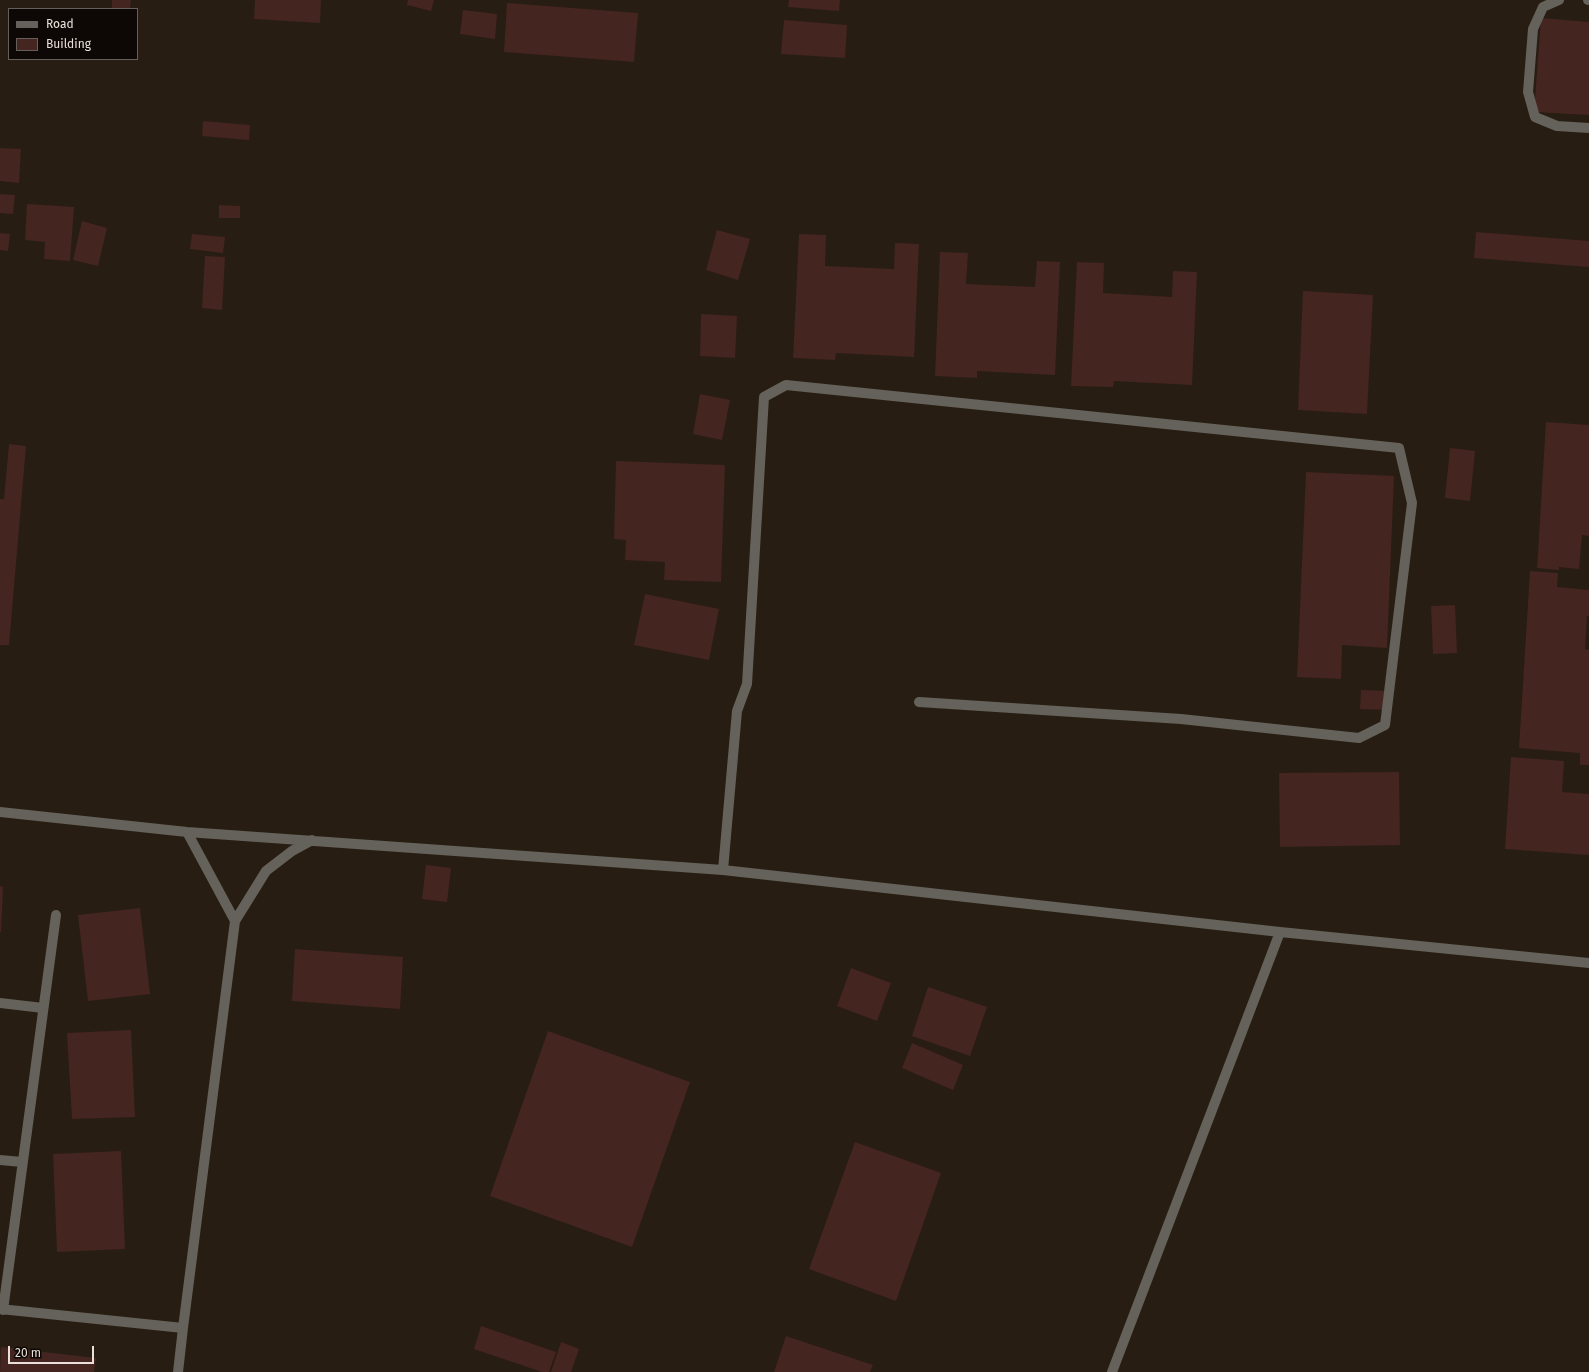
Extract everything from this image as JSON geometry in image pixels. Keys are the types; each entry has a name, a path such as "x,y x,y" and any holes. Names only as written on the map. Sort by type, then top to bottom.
{"street":[{"path":"1559,0 1543,7 1533,28 1528,92 1535,117 1557,126 1589,128"},
{"path":"723,870 737,711 747,684 764,397 786,385 1400,448 1412,503 1385,725 1359,738 1181,719 919,702"},
{"path":"0,812 187,832 723,870 1280,932 1589,963"},
{"path":"187,832 235,921"},
{"path":"178,1372 235,921 266,871 292,851 312,840"},
{"path":"56,915 1,1309 183,1328"},
{"path":"1112,1372 1280,932"},
{"path":"0,1004 43,1008"},
{"path":"0,1160 22,1162"}],"building":[{"path":"112,0 131,0 130,8 112,8"},
{"path":"255,0 321,0 320,23 254,19"},
{"path":"408,0 434,0 431,11 407,5"},
{"path":"789,0 840,0 839,11 788,7"},
{"path":"507,3 638,13 634,62 504,52"},
{"path":"463,10 497,14 495,39 460,34"},
{"path":"1541,18 1589,22 1589,115 1534,112"},
{"path":"784,20 847,25 845,58 781,54"},
{"path":"203,121 250,125 249,140 202,136"},
{"path":"0,148 21,149 19,183 0,181"},
{"path":"0,194 15,195 13,214 0,213"},
{"path":"27,204 74,207 70,261 44,259 45,242 25,240"},
{"path":"219,205 240,206 240,218 219,218"},
{"path":"82,221 107,228 98,266 73,260"},
{"path":"717,230 750,239 738,280 706,270"},
{"path":"1476,232 1589,241 1589,267 1474,258"},
{"path":"0,233 10,234 8,251 0,250"},
{"path":"192,234 225,237 223,253 190,249"},
{"path":"799,234 826,235 825,266 894,269 895,243 919,244 914,357 836,353 835,360 793,358"},
{"path":"940,252 968,253 966,284 1035,287 1037,261 1060,262 1055,375 977,371 977,378 935,376"},
{"path":"205,256 225,257 222,310 202,308"},
{"path":"1077,262 1104,263 1103,293 1172,297 1173,271 1197,272 1192,385 1114,381 1113,387 1071,386"},
{"path":"1303,291 1373,295 1367,414 1298,410"},
{"path":"701,314 737,316 735,358 700,356"},
{"path":"700,394 730,400 722,440 693,434"},
{"path":"1546,422 1589,425 1589,536 1582,535 1579,569 1559,567 1559,570 1537,568"},
{"path":"9,444 26,446 9,645 0,645 0,499 4,499"},
{"path":"1450,448 1475,451 1470,501 1445,498"},
{"path":"616,461 725,465 721,582 664,580 665,562 625,560 626,540 614,539"},
{"path":"1306,472 1394,476 1387,648 1342,645 1341,679 1297,677"},
{"path":"1530,571 1558,573 1557,587 1589,590 1589,616 1587,616 1585,649 1589,650 1589,765 1580,765 1580,753 1519,748"},
{"path":"645,594 719,609 709,660 634,645"},
{"path":"1455,605 1457,653 1433,654 1431,606"},
{"path":"1361,690 1388,691 1387,710 1360,709"},
{"path":"1511,757 1564,761 1562,792 1589,794 1589,855 1505,849"},
{"path":"1399,772 1400,845 1280,847 1279,773"},
{"path":"426,865 451,868 447,902 422,899"},
{"path":"0,886 3,887 1,932 0,932"},
{"path":"140,908 150,994 88,1001 78,915"},
{"path":"295,949 403,957 400,1009 292,1001"},
{"path":"851,968 891,983 877,1021 837,1006"},
{"path":"928,987 987,1007 970,1056 912,1036"},
{"path":"131,1030 135,1117 72,1119 67,1033"},
{"path":"548,1031 690,1082 632,1247 490,1196"},
{"path":"912,1043 963,1065 953,1090 902,1068"},
{"path":"855,1142 941,1173 896,1301 809,1269"},
{"path":"121,1151 125,1249 57,1252 53,1154"},
{"path":"481,1326 556,1352 549,1372 542,1372 474,1349"},
{"path":"786,1336 873,1365 870,1372 774,1372"},
{"path":"561,1342 579,1349 571,1372 551,1372"},
{"path":"1,1347 96,1358 94,1372 0,1372"}]}
